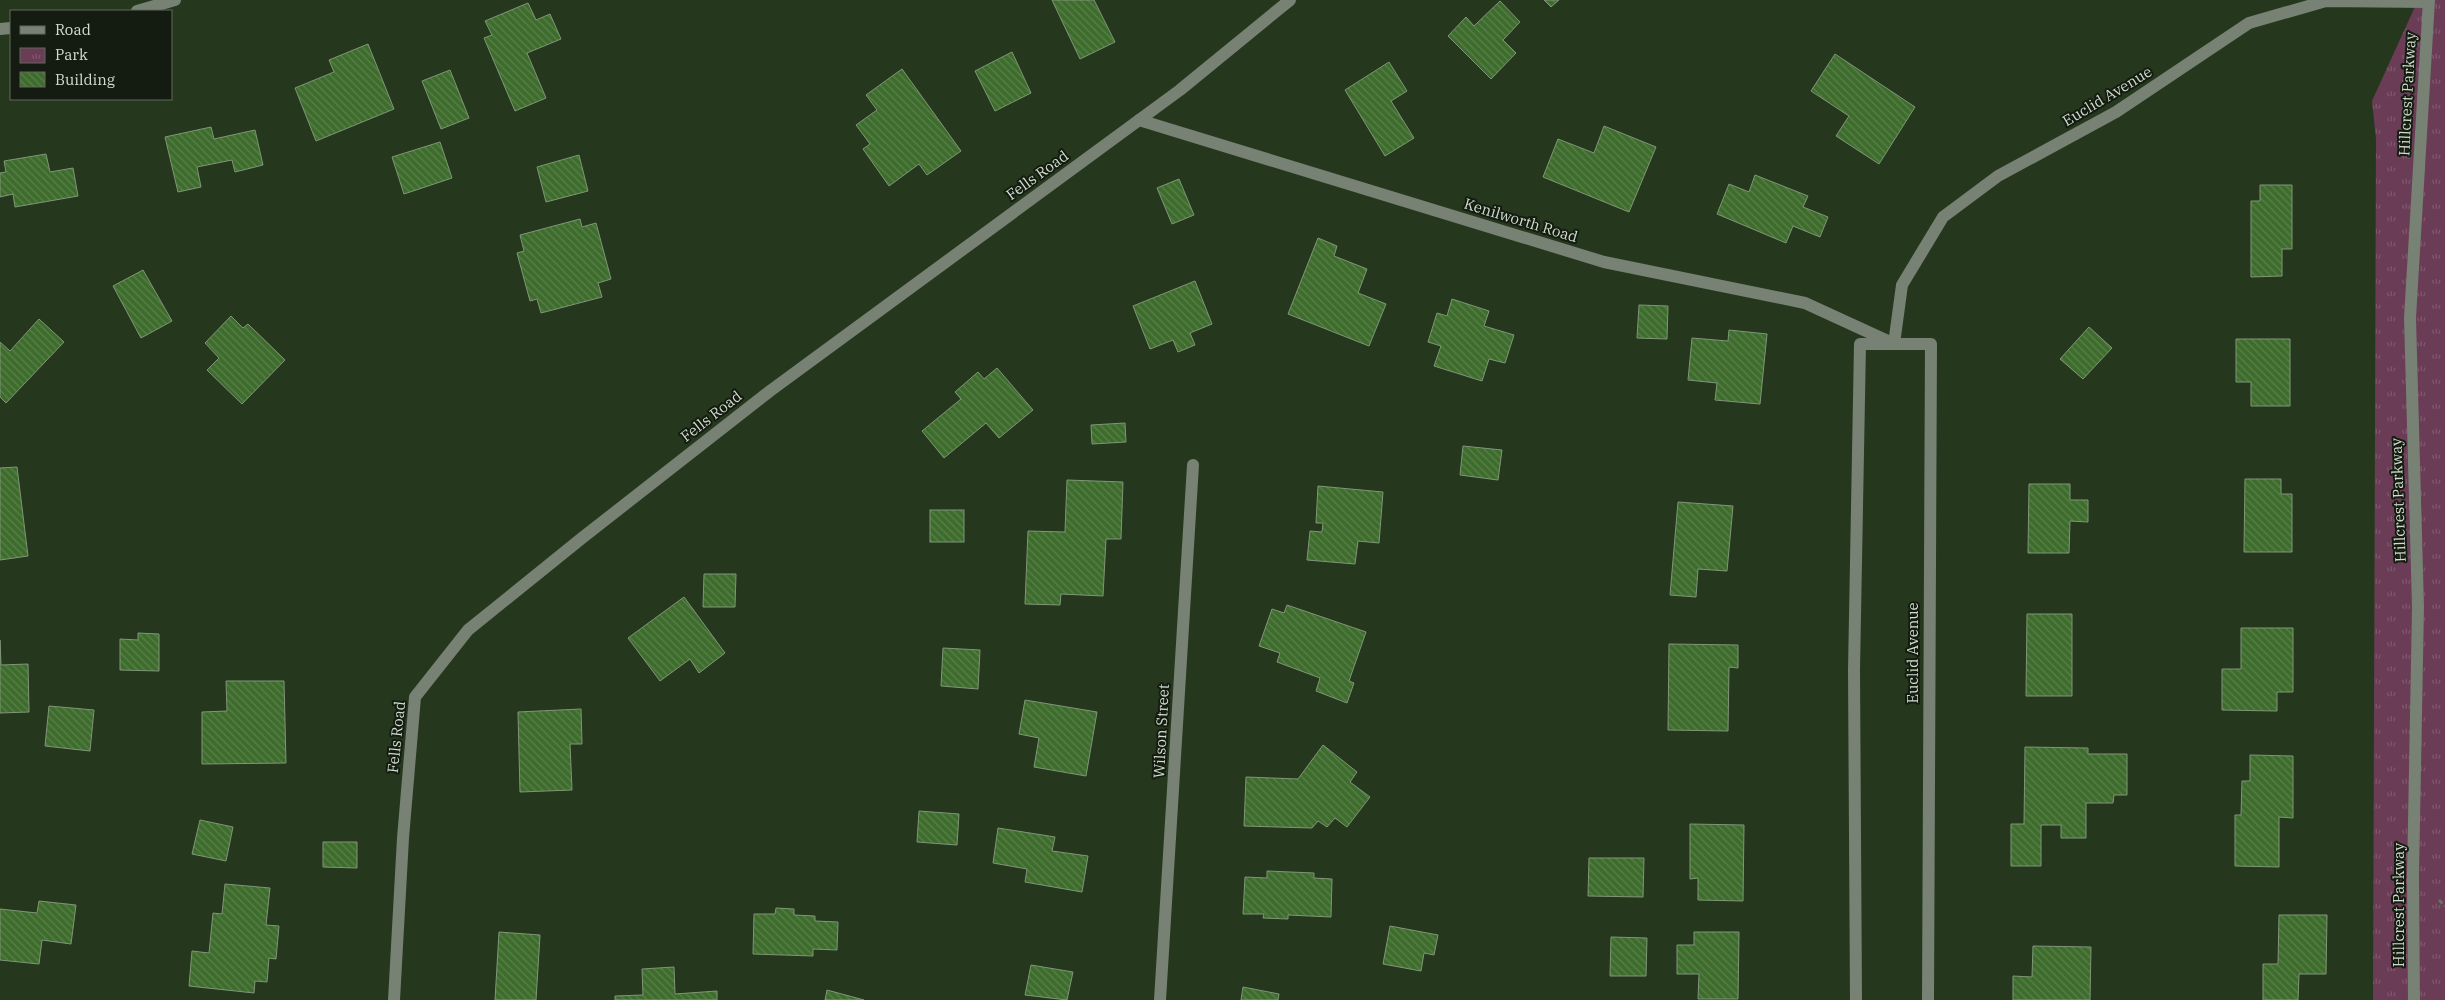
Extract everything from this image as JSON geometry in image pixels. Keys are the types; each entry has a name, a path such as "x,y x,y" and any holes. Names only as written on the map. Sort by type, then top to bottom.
{"street":[{"path":"140,10 175,0"},
{"name":"Fells Road","path":"394,1000 403,838 415,697 468,630 770,391 1180,90 1290,0"},
{"name":"Euclid Avenue","path":"1894,344 1902,285 1942,217 1998,176 2116,112 2249,24 2326,0 2429,1"},
{"name":"Hillcrest Parkway","path":"2414,1000 2413,875 2418,608 2410,318 2429,1"},
{"name":"Kenilworth Road","path":"1138,120 1604,262 1805,304 1894,344"},
{"name":"Euclid Avenue","path":"1856,1000 1854,670 1860,344 1931,344 1928,1000"},
{"name":"Wilson Street","path":"1160,1000 1193,464"}],"green space":[{"path":"2418,0 2445,0 2445,1000 2373,1000 2376,139 2372,101"}],"building":[{"path":"1052,0 1094,0 1115,42 1080,59"},
{"path":"1544,0 1559,0 1551,7"},
{"path":"1500,1 1520,22 1503,40 1516,53 1491,79 1448,36 1466,17 1474,26"},
{"path":"528,3 536,20 550,14 561,39 527,53 546,98 515,111 484,38 492,35 485,21"},
{"path":"368,44 394,109 316,141 295,88 334,72 329,60"},
{"path":"1012,52 1031,93 995,111 975,71"},
{"path":"1835,54 1915,107 1879,164 1836,136 1849,116 1811,91"},
{"path":"1389,62 1407,91 1391,101 1414,138 1385,156 1345,90"},
{"path":"902,69 961,151 927,175 919,164 889,186 863,149 870,144 856,125 877,110 866,95"},
{"path":"450,70 469,118 441,129 422,81"},
{"path":"1604,126 1656,147 1629,212 1543,177 1558,139 1594,153"},
{"path":"211,127 214,139 255,130 263,165 235,172 232,160 197,167 201,187 178,192 165,137"},
{"path":"440,142 452,178 404,194 392,157"},
{"path":"46,154 50,172 73,168 78,196 15,207 13,194 0,197 0,173 6,172 4,161"},
{"path":"579,155 588,191 546,202 537,167"},
{"path":"1755,175 1808,196 1803,207 1828,217 1820,237 1793,226 1786,243 1717,214 1729,184 1749,192"},
{"path":"1179,179 1194,215 1172,224 1157,188"},
{"path":"2260,185 2292,185 2292,249 2282,249 2282,276 2251,277 2251,201 2260,201"},
{"path":"580,219 582,227 596,223 611,279 598,283 602,297 541,313 537,299 530,301 517,253 524,251 520,235"},
{"path":"1318,238 1337,246 1334,256 1367,269 1358,293 1386,304 1369,346 1288,314"},
{"path":"143,270 172,321 141,338 113,286"},
{"path":"1195,281 1212,324 1190,333 1195,345 1178,352 1173,340 1150,349 1133,306"},
{"path":"1452,299 1489,311 1484,326 1514,335 1505,363 1489,359 1482,381 1434,366 1441,346 1428,342 1437,313 1447,316"},
{"path":"1639,305 1668,306 1667,339 1637,338"},
{"path":"231,316 243,328 248,324 285,360 242,404 207,370 219,358 205,343"},
{"path":"39,319 64,342 6,403 0,397 0,342 10,351"},
{"path":"2089,327 2112,348 2083,379 2060,359"},
{"path":"1729,330 1767,334 1760,404 1715,400 1717,383 1688,380 1692,338 1728,341"},
{"path":"2236,339 2290,339 2290,406 2251,406 2251,382 2236,382"},
{"path":"997,368 1033,410 999,438 986,423 944,458 922,431 961,399 955,392 978,372 984,379"},
{"path":"1125,423 1126,442 1092,444 1091,425"},
{"path":"1463,446 1502,450 1498,480 1460,475"},
{"path":"17,467 28,556 0,560 0,468"},
{"path":"2245,479 2281,479 2281,494 2292,494 2292,552 2244,552"},
{"path":"1067,480 1123,482 1121,539 1106,539 1103,596 1061,594 1060,605 1025,604 1028,531 1065,532"},
{"path":"2029,484 2070,484 2070,500 2088,500 2088,522 2070,521 2069,553 2028,553"},
{"path":"1318,486 1383,492 1379,543 1358,541 1355,564 1307,560 1310,531 1322,532 1323,523 1316,523"},
{"path":"1678,502 1733,506 1727,571 1698,569 1696,597 1670,595"},
{"path":"930,510 964,510 964,542 930,542"},
{"path":"704,574 736,574 735,607 703,607"},
{"path":"684,597 725,653 699,673 690,659 660,681 628,638"},
{"path":"1287,605 1366,632 1349,681 1354,683 1347,703 1316,691 1320,678 1277,662 1280,653 1259,646 1272,609 1284,613"},
{"path":"2027,614 2072,614 2072,696 2026,696"},
{"path":"2241,628 2293,628 2293,692 2277,692 2277,711 2222,710 2222,669 2241,669"},
{"path":"138,633 159,634 159,671 120,670 120,639 138,640"},
{"path":"0,640 1,665 28,664 29,712 0,713"},
{"path":"1669,644 1738,645 1738,668 1729,667 1728,731 1668,730"},
{"path":"943,648 980,650 978,689 941,686"},
{"path":"226,681 284,681 286,763 202,764 202,712 227,711"},
{"path":"1025,700 1097,712 1086,776 1034,767 1039,738 1019,734"},
{"path":"49,706 94,710 90,751 45,746"},
{"path":"581,709 582,744 570,744 572,790 520,792 518,712"},
{"path":"1323,745 1357,772 1350,782 1370,797 1347,827 1335,818 1327,827 1318,821 1312,828 1244,826 1246,777 1298,779"},
{"path":"2025,747 2088,748 2088,754 2127,754 2127,795 2114,795 2113,803 2086,803 2086,838 2061,838 2061,825 2041,825 2041,866 2011,866 2011,824 2024,824"},
{"path":"2250,755 2293,756 2293,818 2279,817 2279,867 2235,866 2235,815 2241,815 2242,781 2250,781"},
{"path":"919,811 959,814 957,845 917,842"},
{"path":"200,820 233,827 226,861 192,854"},
{"path":"1690,824 1744,825 1743,901 1698,900 1698,878 1690,879"},
{"path":"998,828 1055,837 1052,851 1088,856 1082,892 1025,882 1027,869 993,863"},
{"path":"323,842 357,842 357,868 323,867"},
{"path":"1589,858 1644,858 1643,897 1588,896"},
{"path":"1267,871 1314,873 1314,878 1332,879 1331,917 1288,915 1288,919 1263,918 1264,914 1243,914 1245,877 1267,878"},
{"path":"225,884 270,888 266,925 279,926 276,959 269,958 267,982 255,981 254,993 189,986 192,951 209,953 213,913 222,914"},
{"path":"39,901 76,905 71,944 42,940 39,964 0,960 0,909 37,913"},
{"path":"776,908 794,909 794,915 815,916 815,921 838,922 837,950 813,949 813,956 753,954 754,914 775,914"},
{"path":"2279,915 2327,915 2326,974 2299,974 2298,1000 2263,1000 2263,964 2278,964"},
{"path":"1390,926 1438,935 1434,955 1424,953 1421,971 1383,964"},
{"path":"499,932 540,935 536,1000 495,1000"},
{"path":"1694,932 1739,932 1738,999 1698,999 1699,974 1677,974 1677,945 1694,945"},
{"path":"1611,937 1647,938 1646,976 1610,976"},
{"path":"2033,946 2091,947 2090,1000 2013,1000 2013,976 2032,977"},
{"path":"1031,965 1073,972 1067,1000 1025,995"},
{"path":"674,967 675,994 717,991 717,1000 615,1000 615,996 643,995 642,969"},
{"path":"1243,987 1279,994 1278,1000 1241,1000"},
{"path":"827,990 864,1000 825,1000"}]}
